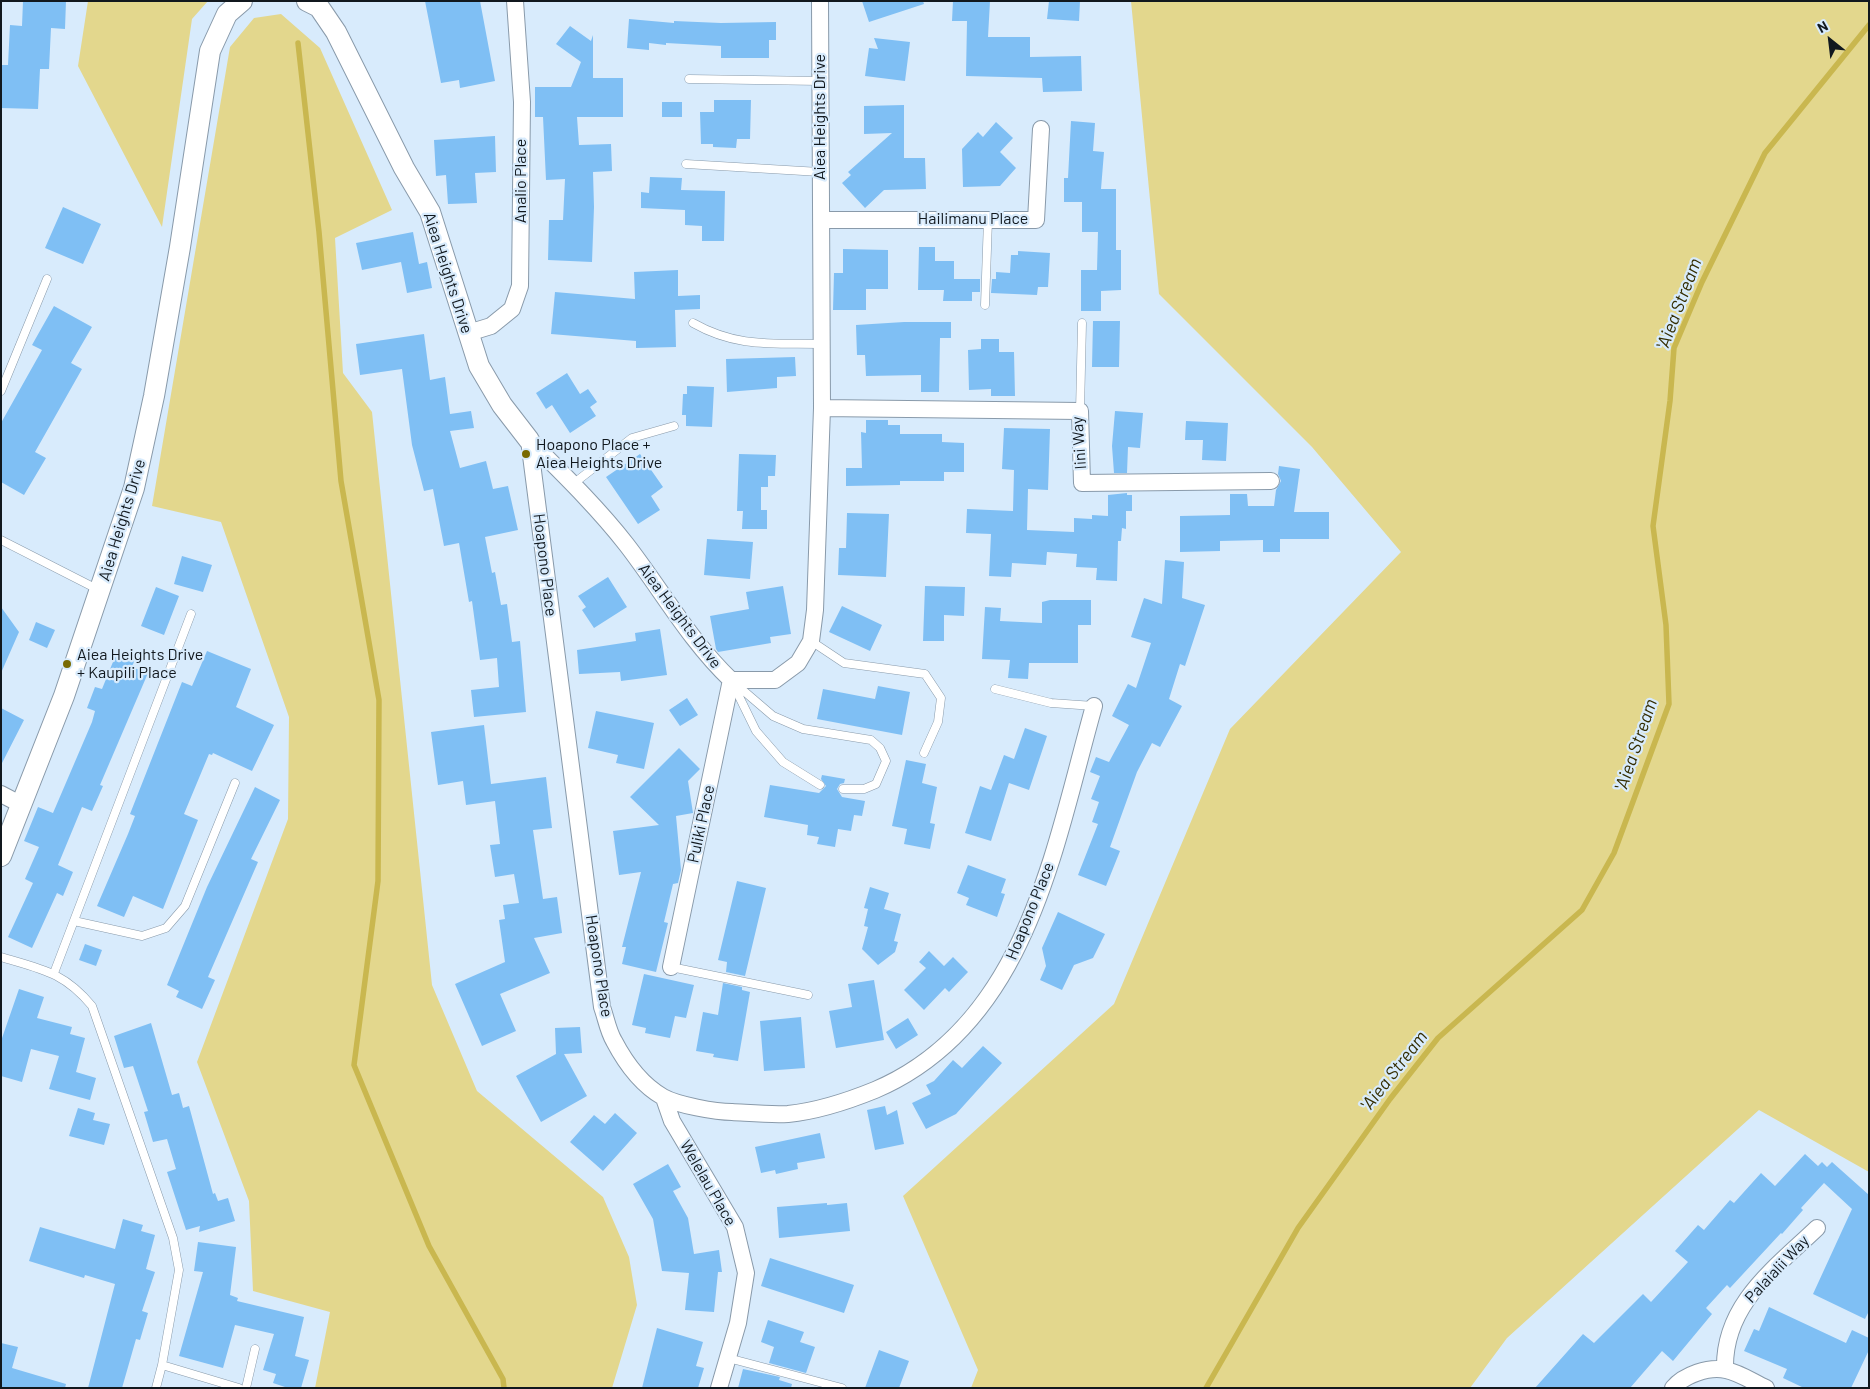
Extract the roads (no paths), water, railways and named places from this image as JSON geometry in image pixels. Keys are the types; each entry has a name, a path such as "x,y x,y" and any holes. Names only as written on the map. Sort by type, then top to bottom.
{"street":[{"name":"Aiea Heights Drive","path":"1,856 64,696 134,488 154,396 210,50 228,14 242,1"},
{"name":"Aiea Heights Drive","path":"306,1 319,7 336,32 404,168 430,212 479,366 502,405 529,440 573,484 626,544 711,661 731,680 775,680 798,663 811,641 815,610 822,408 820,1"},
{"name":"Analio Place","path":"468,333 491,326 512,309 520,286 522,102 515,1"},
{"name":"Hailimanu Place","path":"821,220 1036,220 1041,130"},
{"name":"Iini Way","path":"822,408 1080,411 1082,483 1270,482"},
{"name":"Hoapono Place","path":"529,440 602,1007 613,1040 640,1079 664,1098 717,1112 788,1114 848,1102 899,1080 940,1052 975,1016 1003,977 1022,941 1052,857 1094,706"},
{"name":"Puliki Place","path":"671,968 731,680"},
{"path":"1,794 22,805"},
{"name":"Welelau Place","path":"664,1098 672,1121 735,1226 746,1273 738,1323 719,1388"},
{"name":"Palaialii Way","path":"1725,1370 1725,1354 1734,1318 1753,1289 1816,1228"},
{"path":"1673,1388 1679,1380 1702,1371 1725,1370 1766,1388"}],"lane":[{"path":"690,79 820,81"},
{"path":"686,164 820,172"},
{"path":"985,305 988,220"},
{"path":"1,391 47,279"},
{"path":"693,323 715,336 750,343 821,344"},
{"path":"1080,411 1082,323"},
{"path":"573,484 632,438 674,426"},
{"path":"1,540 100,591"},
{"path":"54,973 191,614"},
{"path":"811,641 844,663 925,674 941,698 938,722 924,753"},
{"path":"731,680 756,731 783,762 820,785"},
{"path":"731,680 773,716 803,729 871,740 880,748 886,761 882,774 876,784 864,789 843,789"},
{"path":"996,689 1051,703 1094,706"},
{"path":"74,920 142,936 166,928 185,906 235,783"},
{"path":"1,957 54,973 78,989 92,1006 173,1238 179,1270 156,1388"},
{"path":"671,968 808,995"},
{"path":"246,1388 255,1349"},
{"path":"728,1358 842,1388"},
{"path":"162,1365 239,1388"}],"waterway":[{"name":"ʻAiea Stream","path":"1206,1388 1298,1228 1390,1099 1438,1038 1582,910 1614,853 1669,704 1666,625 1653,526 1670,401 1674,348 1702,282 1765,153 1869,25"},
{"path":"298,43 319,232 341,481 379,700 378,881 354,1065 429,1246 503,1379 504,1388"}],"place":[{"name":"Hoapono Place + Aiea Heights Drive","path":"526,454"},
{"name":"Aiea Heights Drive + Kaupili Place","path":"67,664"}]}
